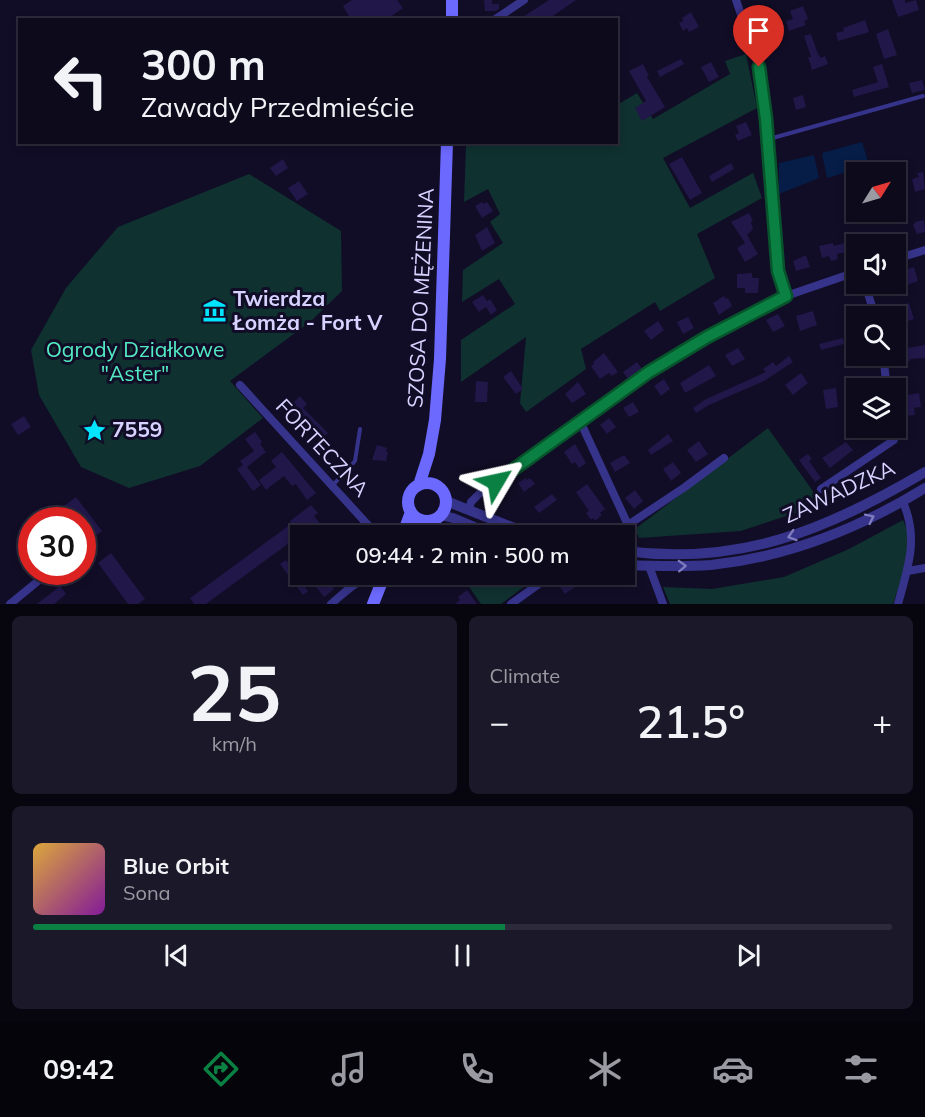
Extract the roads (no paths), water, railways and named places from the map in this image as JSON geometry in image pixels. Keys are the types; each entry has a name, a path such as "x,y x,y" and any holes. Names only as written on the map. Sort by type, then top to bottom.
{"main road":[{"path":"452,0 452,18"},
{"name":"SZOSA DO MĘŻENINA","path":"419,484 429,454 435,420 440,359 447,144"},
{"name":"SZOSA DO MĘŻENINA","path":"429,454 434,484"},
{"path":"419,484 434,484 440,488 446,501 440,515 432,520 422,520 411,512 409,496 419,484"},
{"path":"407,525 411,512"},
{"path":"416,525 422,520"},
{"path":"373,604 381,585"}],"street":[{"path":"497,18 524,0"},
{"path":"736,0 759,67 763,87 778,271 786,296"},
{"path":"906,256 925,250"},
{"path":"469,509 476,496 649,372 688,348 786,296 846,275"},
{"name":"FORTECZNA","path":"240,385 368,525"},
{"path":"580,421 628,525 724,458"},
{"path":"821,489 894,440 894,438"},
{"name":"ZAWADZKA","path":"635,552 691,554 728,551 771,543 831,522 925,472"},
{"name":"ZAWADZKA","path":"635,565 711,565 753,559 810,543 849,528 903,502 925,488"},
{"path":"446,501 507,525"},
{"path":"898,604 908,570 912,538 908,513 903,502"},
{"path":"440,515 470,525"},
{"path":"649,566 663,604"},
{"path":"908,570 925,568"},
{"path":"10,604 33,585"},
{"path":"331,604 356,585"},
{"path":"511,604 537,585"}],"lane":[{"path":"768,140 923,96"},
{"path":"332,486 355,461 360,429"}],"water":[{"path":"862,142 868,162 846,162 846,172 827,178 822,153"},
{"path":"814,155 819,178 779,194 779,163"}],"place":[{"name":"Twierdza Łomża - Fort V","path":"215,311"},
{"name":"7559","path":"94,430"}],"park label":[{"name":"Ogrody Działkowe \"Aster\"","path":"135,362"}]}
